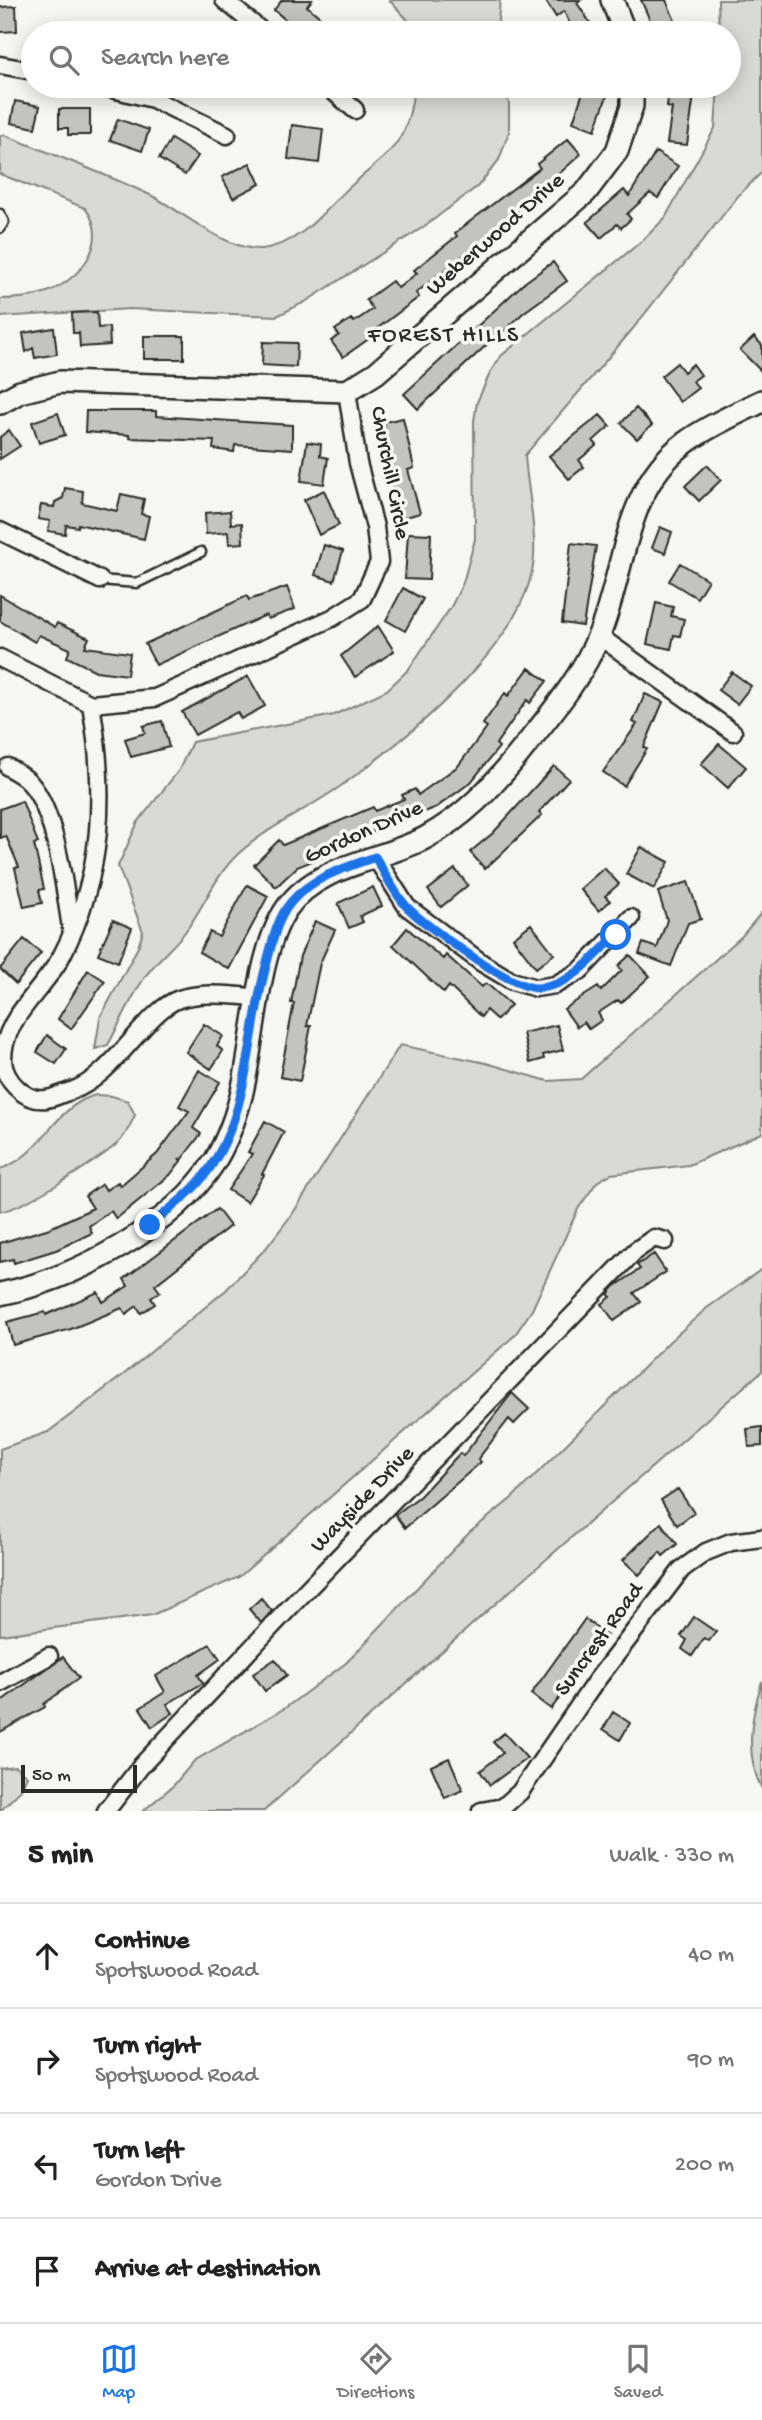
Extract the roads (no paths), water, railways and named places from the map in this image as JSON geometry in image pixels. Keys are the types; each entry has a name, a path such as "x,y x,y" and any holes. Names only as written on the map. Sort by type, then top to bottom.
{"street":[{"path":"224,0 249,21"},
{"path":"612,0 620,21"},
{"path":"0,65 21,69"},
{"path":"149,98 226,135"},
{"path":"341,98 355,110"},
{"name":"Weberwood Drive","path":"347,391 376,373 586,191 617,151 632,106 632,98"},
{"name":"Churchill Circle","path":"0,403 20,392 60,382 347,391 358,463 375,527 379,562 362,599 332,618 155,698 92,704"},
{"name":"Gordon Drive","path":"0,1294 50,1281 108,1253 150,1225 200,1182 214,1161 234,1120 247,1069 258,997 276,928 293,900 316,881 423,839 468,809 486,793 568,692 599,636 639,499 658,469 684,444 762,401"},
{"path":"0,531 100,580"},
{"path":"599,636 733,732"},
{"path":"0,658 92,704 101,763 92,878 72,934 45,984 12,1024 4,1044 3,1063 16,1088 28,1096 43,1100 76,1089 116,1060 159,1014 176,1000 202,994 258,997"},
{"path":"8,767 29,781 44,802 62,870 72,934"},
{"path":"375,857 407,907 482,963 512,981 536,988 555,985 580,971 631,918"},
{"name":"Wayside Drive","path":"106,1811 141,1766 282,1616 616,1270 645,1241 654,1238 665,1241"},
{"name":"Suncrest Road","path":"506,1809 596,1682 682,1569 719,1547 762,1538"},
{"path":"0,1683 49,1656"},
{"path":"481,1811 506,1809"}],"lane":[{"path":"0,214 4,222 0,228"},
{"path":"100,580 137,583 201,552"}],"district":[{"name":"FOREST HILLS","path":"444,336"}]}
